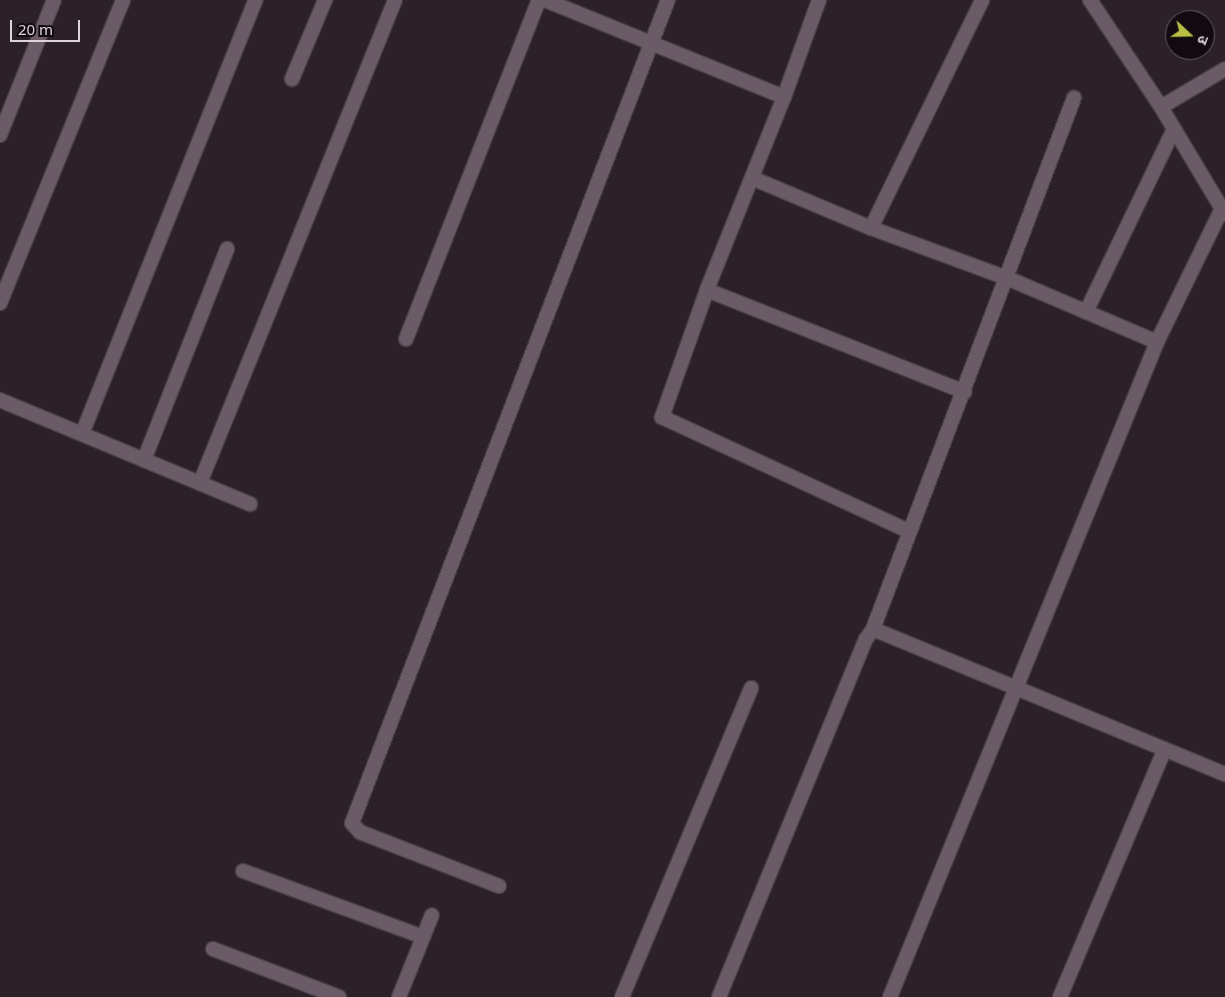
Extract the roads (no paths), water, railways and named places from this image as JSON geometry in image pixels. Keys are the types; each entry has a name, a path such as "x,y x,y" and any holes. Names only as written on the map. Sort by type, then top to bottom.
{"street":[{"path":"0,135 54,0"},
{"path":"0,303 123,0"},
{"path":"82,434 256,0"},
{"path":"292,79 325,0"},
{"path":"200,483 394,0"},
{"path":"406,339 539,0"},
{"path":"545,0 784,97"},
{"path":"499,886 360,832 352,823 668,0"},
{"path":"819,0 784,97 707,290 662,417 909,531"},
{"path":"871,228 982,0"},
{"path":"890,997 1157,342 1224,212 1161,107 1090,0"},
{"path":"1161,107 1225,69"},
{"path":"719,997 866,639 873,629 1074,98"},
{"path":"1086,312 1174,129"},
{"path":"752,178 871,228 1007,278 1157,342"},
{"path":"144,460 227,249"},
{"path":"707,290 964,392"},
{"path":"0,400 250,504"},
{"path":"873,629 1016,686 1164,750 1225,774"},
{"path":"622,997 751,688"},
{"path":"1060,997 1164,750"},
{"path":"243,871 423,936"},
{"path":"399,997 432,915"},
{"path":"213,949 339,997"}]}
